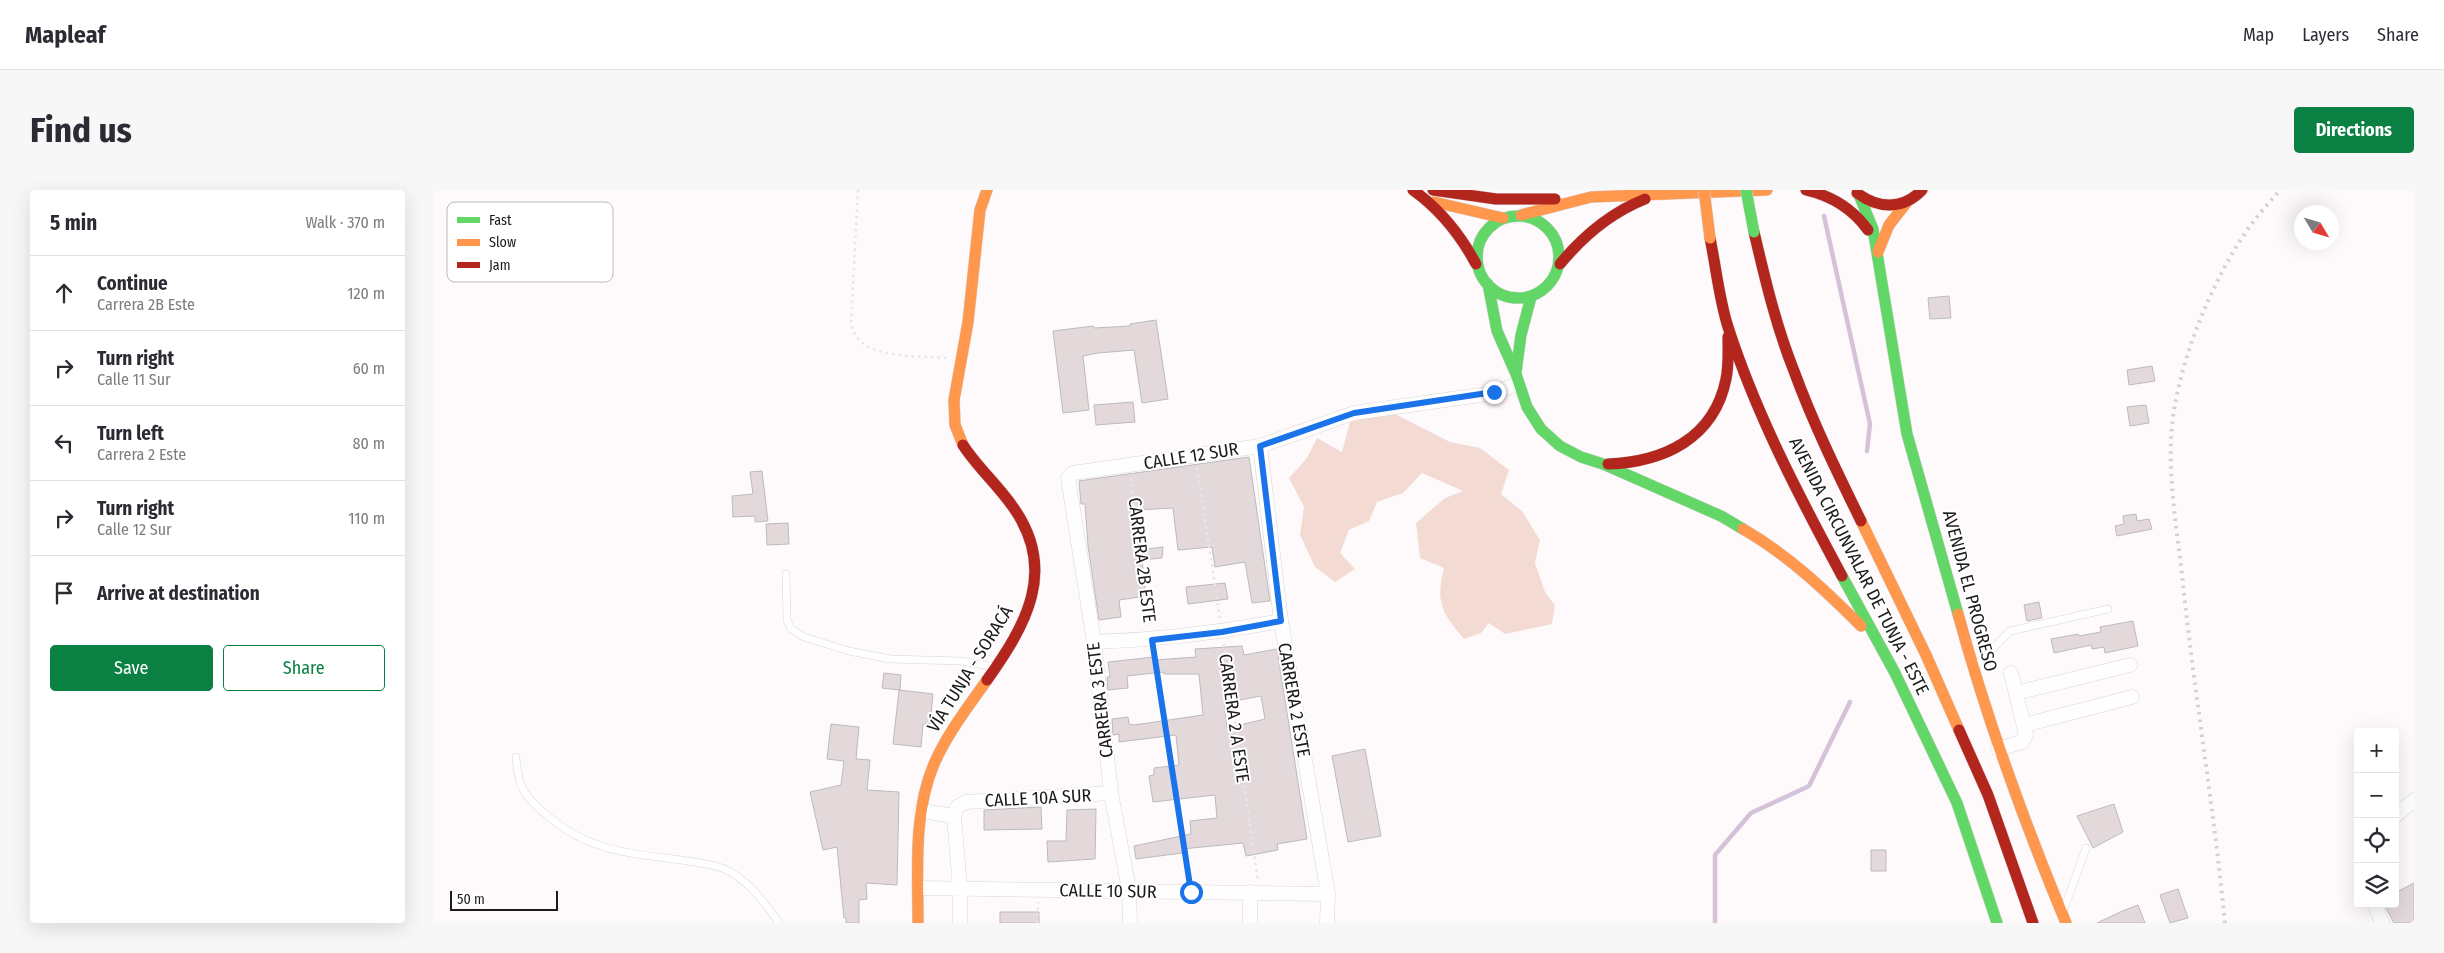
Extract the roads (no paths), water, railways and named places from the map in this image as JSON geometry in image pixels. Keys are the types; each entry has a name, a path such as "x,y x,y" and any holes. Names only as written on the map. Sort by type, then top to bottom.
{"main road":[{"name":"VÍA TUNJA - SORACÁ","path":"918,923 918,828 925,784 942,746 995,667 1026,614 1035,585 1037,557 1028,531 1017,510 967,453 958,438 953,402 962,360 980,210 987,190"},
{"path":"1413,190 1503,218"},
{"name":"AVENIDA CIRCUNVALAR DE TUNJA - ESTE","path":"1704,190 1710,238 1728,326 1754,394 1803,504 1895,673 1957,803 1997,923"},
{"name":"AVENIDA CIRCUNVALAR DE TUNJA - ESTE","path":"1747,190 1754,232 1772,306 1803,395 1824,445 1926,655 1989,795 2033,923"},
{"path":"1432,195 1496,199 1767,190"},
{"path":"1806,190 1821,193 1839,201 1855,214 1868,229 1877,253"},
{"name":"AVENIDA EL PROGRESO","path":"1877,253 1887,227 1895,214 1922,190"},
{"path":"1857,192 1874,204 1891,207 1907,202"},
{"name":"AVENIDA EL PROGRESO","path":"1857,192 1873,229 1907,434 1943,552 1973,669 1998,749 2028,832 2064,918"},
{"path":"1432,195 1465,241 1477,264 1480,275 1499,294 1515,298 1531,297 1544,289 1554,278 1560,264 1575,245 1593,228 1613,214 1657,194"},
{"path":"1477,264 1478,245 1487,228 1503,218 1591,197"},
{"path":"1520,215 1537,219 1550,230 1559,246 1560,264"},
{"path":"1488,284 1497,331 1527,408 1541,429 1560,446 1581,457 1603,464 1721,516 1772,546 1819,582 1860,625 1895,673"},
{"path":"1517,379 1521,335 1531,297"},
{"path":"1603,464 1633,464 1663,456 1690,440 1711,416 1725,386 1728,326"}],"street":[{"name":"CALLE 12 SUR","path":"1068,478 1073,473 1260,446 1354,413 1494,392 1517,379"},
{"name":"CARRERA 2 ESTE","path":"1260,446 1281,621 1328,894 1327,923"},
{"name":"CARRERA 3 ESTE","path":"1068,478 1094,642 1111,793 1129,890 1130,923"},
{"path":"1094,642 1152,640 1222,632 1281,621"},
{"path":"2016,693 2130,665"},
{"path":"1998,749 2022,742 2026,735 2011,673"},
{"path":"2024,725 2132,697"},
{"name":"CALLE 10A SUR","path":"954,816 957,807 966,802 1111,793"},
{"path":"2399,813 2414,800"},
{"path":"921,811 954,816 960,888 960,923"},
{"name":"CALLE 10 SUR","path":"918,888 1328,894"},
{"path":"1250,923 1255,892"},
{"path":"2376,908 2382,923"}],"lane":[{"path":"786,574 787,620 791,629 804,637 849,651 890,659 961,661 995,667"},
{"path":"1973,669 2010,631 2108,609"},
{"path":"516,757 518,779 522,790 542,811 571,834 599,848 701,863 723,869 761,899 779,923"},
{"path":"2064,918 2086,848"}],"waterway":[{"path":"1824,216 1870,424 1867,451"},
{"path":"1715,923 1715,855 1751,813 1809,786 1850,702"}],"railway":[{"path":"2225,923 2174,512 2171,439 2179,384 2187,355 2210,297 2238,244 2256,218 2280,190"}]}
